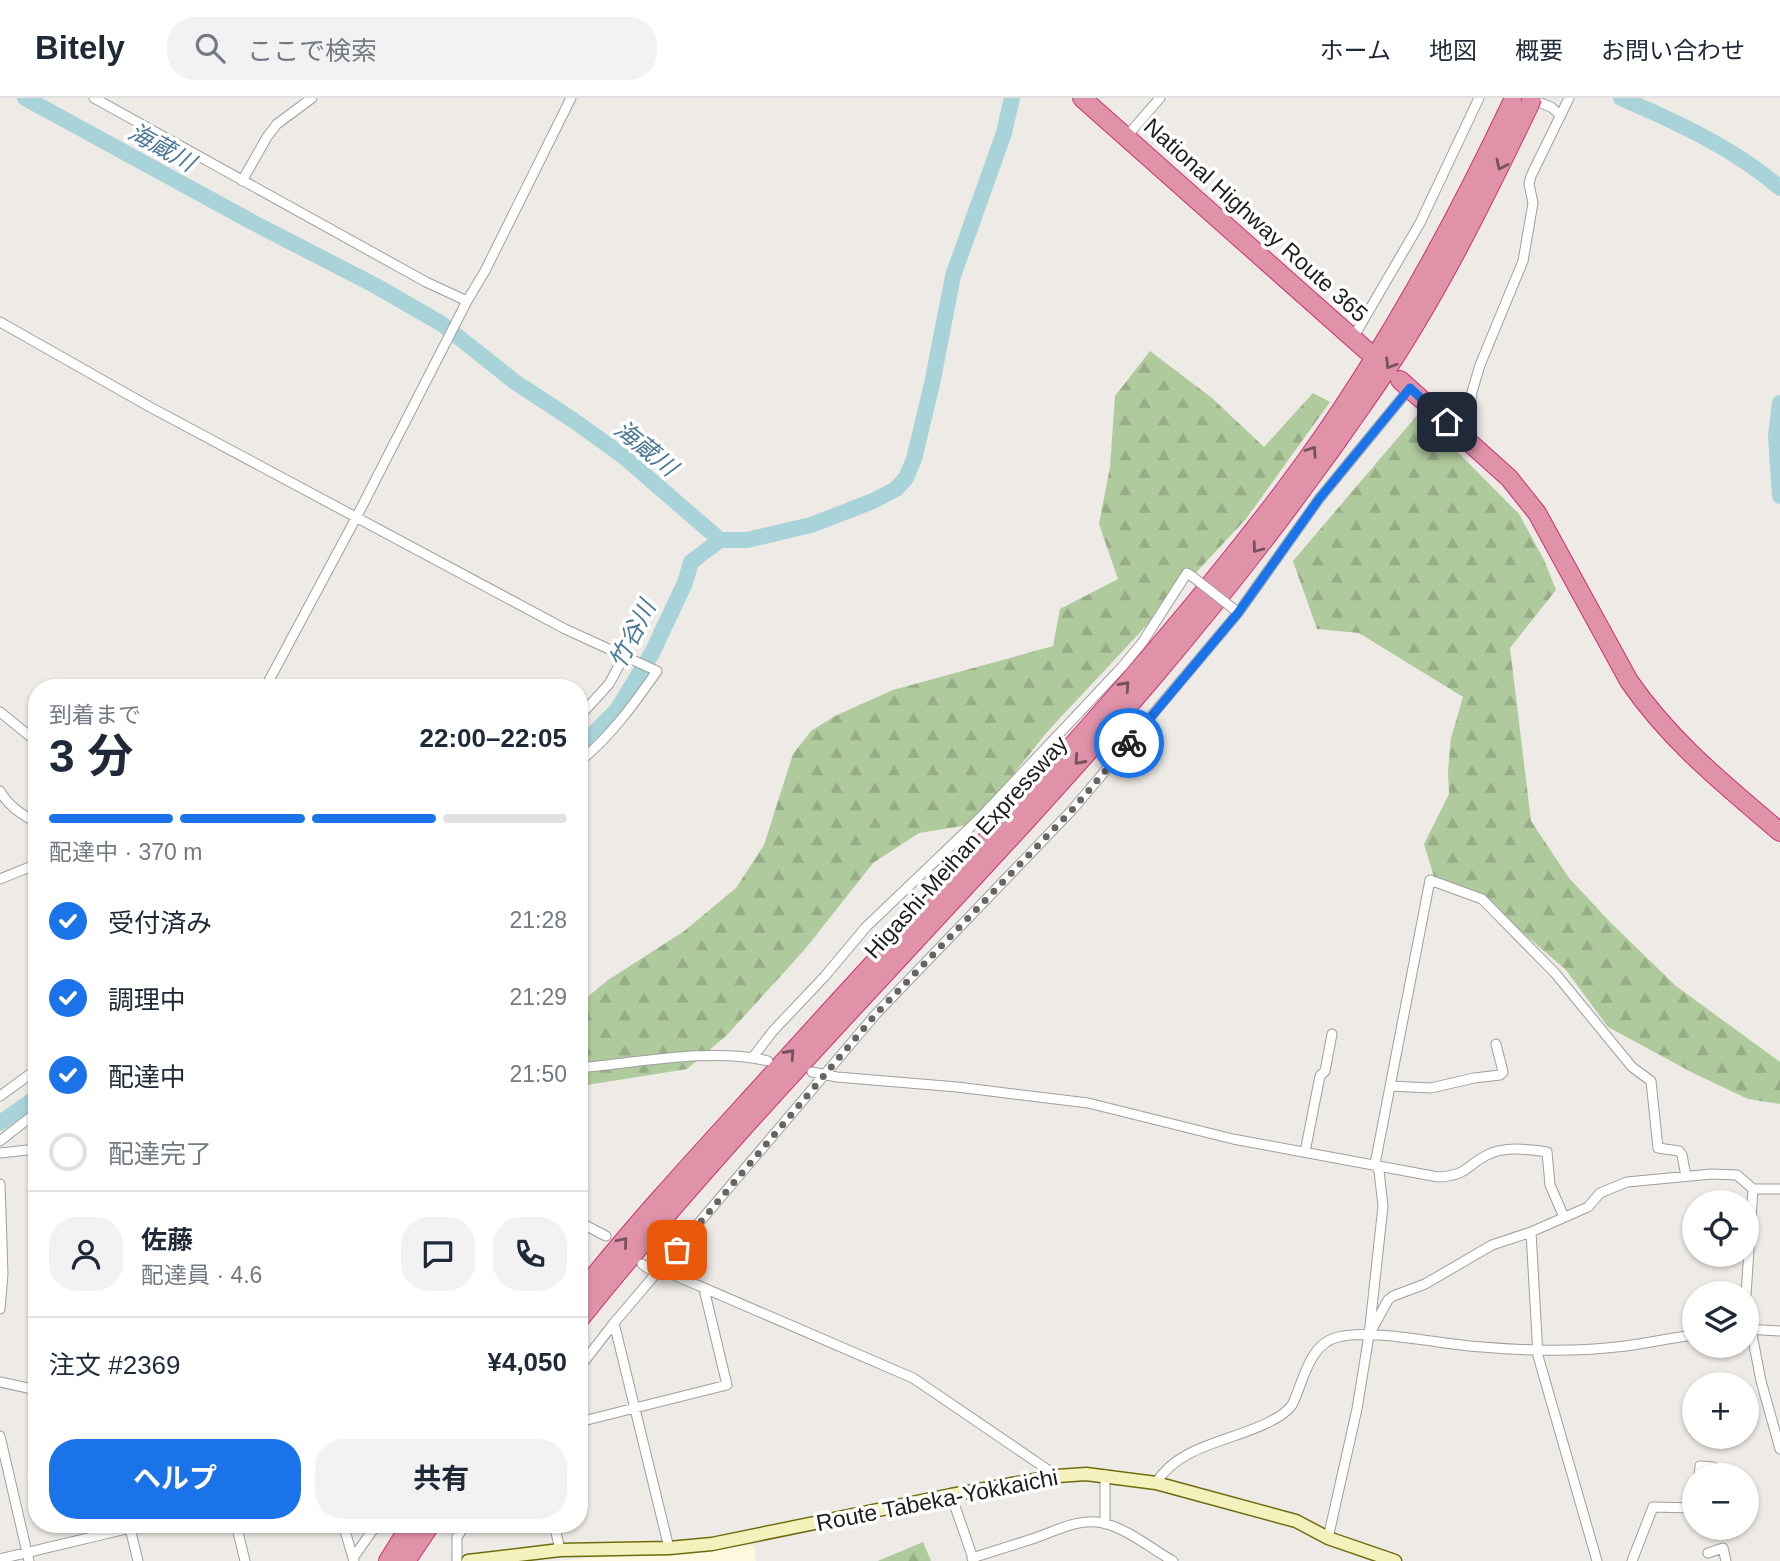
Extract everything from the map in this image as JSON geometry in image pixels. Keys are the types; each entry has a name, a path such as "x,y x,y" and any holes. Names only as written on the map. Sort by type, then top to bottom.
{"highway":[{"name":"National Highway Route 365","path":"1082,98 1359,344"},
{"name":"Higashi-Meihan Expressway","path":"588,1284 665,1194 1129,681 1223,569 1296,473 1366,372 1409,304 1526,99"},
{"name":"Higashi-Meihan Expressway","path":"588,1309 676,1203 1150,681 1235,577 1374,388 1420,316 1461,244 1526,99"},
{"path":"1405,384 1509,478 1537,513 1629,681 1644,703 1700,763 1780,832"},
{"path":"388,1561 405,1533"},
{"path":"406,1561 424,1533"}],"main road":[{"name":"Route Tabeka-Yokkaichi","path":"468,1561 559,1550 669,1548 752,1537 951,1495 1057,1476 1105,1475 1156,1483 1296,1521 1328,1538 1395,1561"}],"street":[{"path":"94,98 426,282 467,301"},
{"path":"242,181 277,124 312,98"},
{"path":"270,679 485,271 571,98"},
{"path":"1126,137 1160,98"},
{"path":"1359,344 1479,98"},
{"path":"1526,99 1550,107 1560,115"},
{"path":"1466,439 1472,392 1480,365 1523,261 1533,203 1529,184 1531,176 1568,100"},
{"path":"0,321 150,407 565,629 657,671 634,705 588,754"},
{"path":"588,1356 876,1014 1073,809 1237,612 1405,384"},
{"path":"752,1057 866,927 979,819 1122,667 1142,643 1187,573 1237,612"},
{"path":"588,707 609,684 625,657"},
{"path":"0,712 28,735"},
{"path":"0,791 6,802 28,817"},
{"path":"0,878 28,867"},
{"path":"1328,1538 1357,1409 1369,1335 1383,1206 1379,1171 1375,1164 1430,880 1482,899 1555,973 1632,1067 1651,1081 1658,1148 1679,1151 1686,1177"},
{"path":"1305,1152 1320,1076 1325,1072 1332,1034"},
{"path":"1390,1086 1431,1088 1500,1075 1503,1072 1496,1044"},
{"path":"588,1067 704,1056 752,1057 768,1061"},
{"path":"812,1072 874,1082 957,1087 1088,1103 1233,1139 1438,1177 1454,1177 1497,1151 1530,1149 1547,1152 1550,1185 1564,1217"},
{"path":"0,1096 28,1076"},
{"path":"0,1141 28,1118"},
{"path":"0,1153 28,1152"},
{"path":"1369,1335 1388,1300 1393,1296 1424,1284 1492,1245 1531,1232 1588,1207 1600,1193 1627,1182 1712,1174 1737,1175 1753,1189 1780,1189"},
{"path":"0,1184 3,1274 0,1309"},
{"path":"1747,1281 1753,1189"},
{"path":"588,1227 606,1236"},
{"path":"1531,1232 1537,1350 1597,1561"},
{"path":"642,1264 649,1269 660,1269 913,1378 1057,1476"},
{"path":"588,1420 727,1385 704,1289"},
{"path":"614,1323 669,1548"},
{"path":"1759,1330 1780,1331"},
{"path":"1156,1483 1161,1474 1188,1454 1221,1439 1269,1423 1284,1414 1291,1405 1306,1367 1327,1342 1338,1337 1369,1335 1479,1347 1537,1350 1626,1346 1682,1337"},
{"path":"1756,1358 1780,1449"},
{"path":"0,1382 28,1388"},
{"path":"0,1436 29,1557"},
{"path":"1105,1475 1105,1524"},
{"path":"951,1495 973,1559 1067,1525 1086,1522 1105,1524 1173,1561"},
{"path":"1632,1561 1653,1507 1682,1508"},
{"path":"0,1559 29,1557 106,1533"},
{"path":"131,1533 138,1561"},
{"path":"238,1533 245,1561"},
{"path":"346,1533 353,1560"},
{"path":"353,1560 371,1533"},
{"path":"457,1561 457,1537 460,1533"},
{"path":"556,1533 559,1550"},
{"path":"1709,1553 1723,1548 1726,1561"}],"shaded area":[{"path":"754,1545 756,1561 554,1561"}],"green space":[{"path":"1150,351 1212,398 1264,447 1313,393 1330,402 1246,519 1047,732 974,824 919,833 873,863 806,948 726,1036 687,1069 588,1085 588,997 608,980 683,932 736,888 764,845 793,754 811,731 835,716 893,690 1053,646 1060,609 1118,579 1099,524 1110,467 1115,396"},
{"path":"1419,413 1519,514 1544,560 1556,590 1510,648 1531,821 1569,878 1676,986 1780,1062 1780,1104 1748,1099 1608,1027 1566,970 1492,906 1436,883 1424,844 1449,794 1451,738 1463,697 1359,633 1317,629 1293,561"},
{"path":"923,1542 931,1561 878,1561"}],"waterway":[{"name":"海蔵川","path":"25,98 442,324 515,382 623,456 720,540 747,540 811,525 873,501 896,489 906,478 914,459 932,384 953,276 1004,133 1012,98"},
{"name":"海蔵川","path":"1621,98 1724,148 1780,188"},
{"name":"海蔵川","path":"1780,403 1776,436 1780,496"},
{"name":"竹谷川","path":"588,739 617,710 652,653 685,583 691,562 720,540"},
{"name":"竹谷川","path":"0,1123 28,1103"}],"way so far":[{"path":"677,1250 876,1014 1073,809 1129,743"}],"route":[{"path":"1129,743 1238,613 1319,499 1410,388 1447,422"}]}
